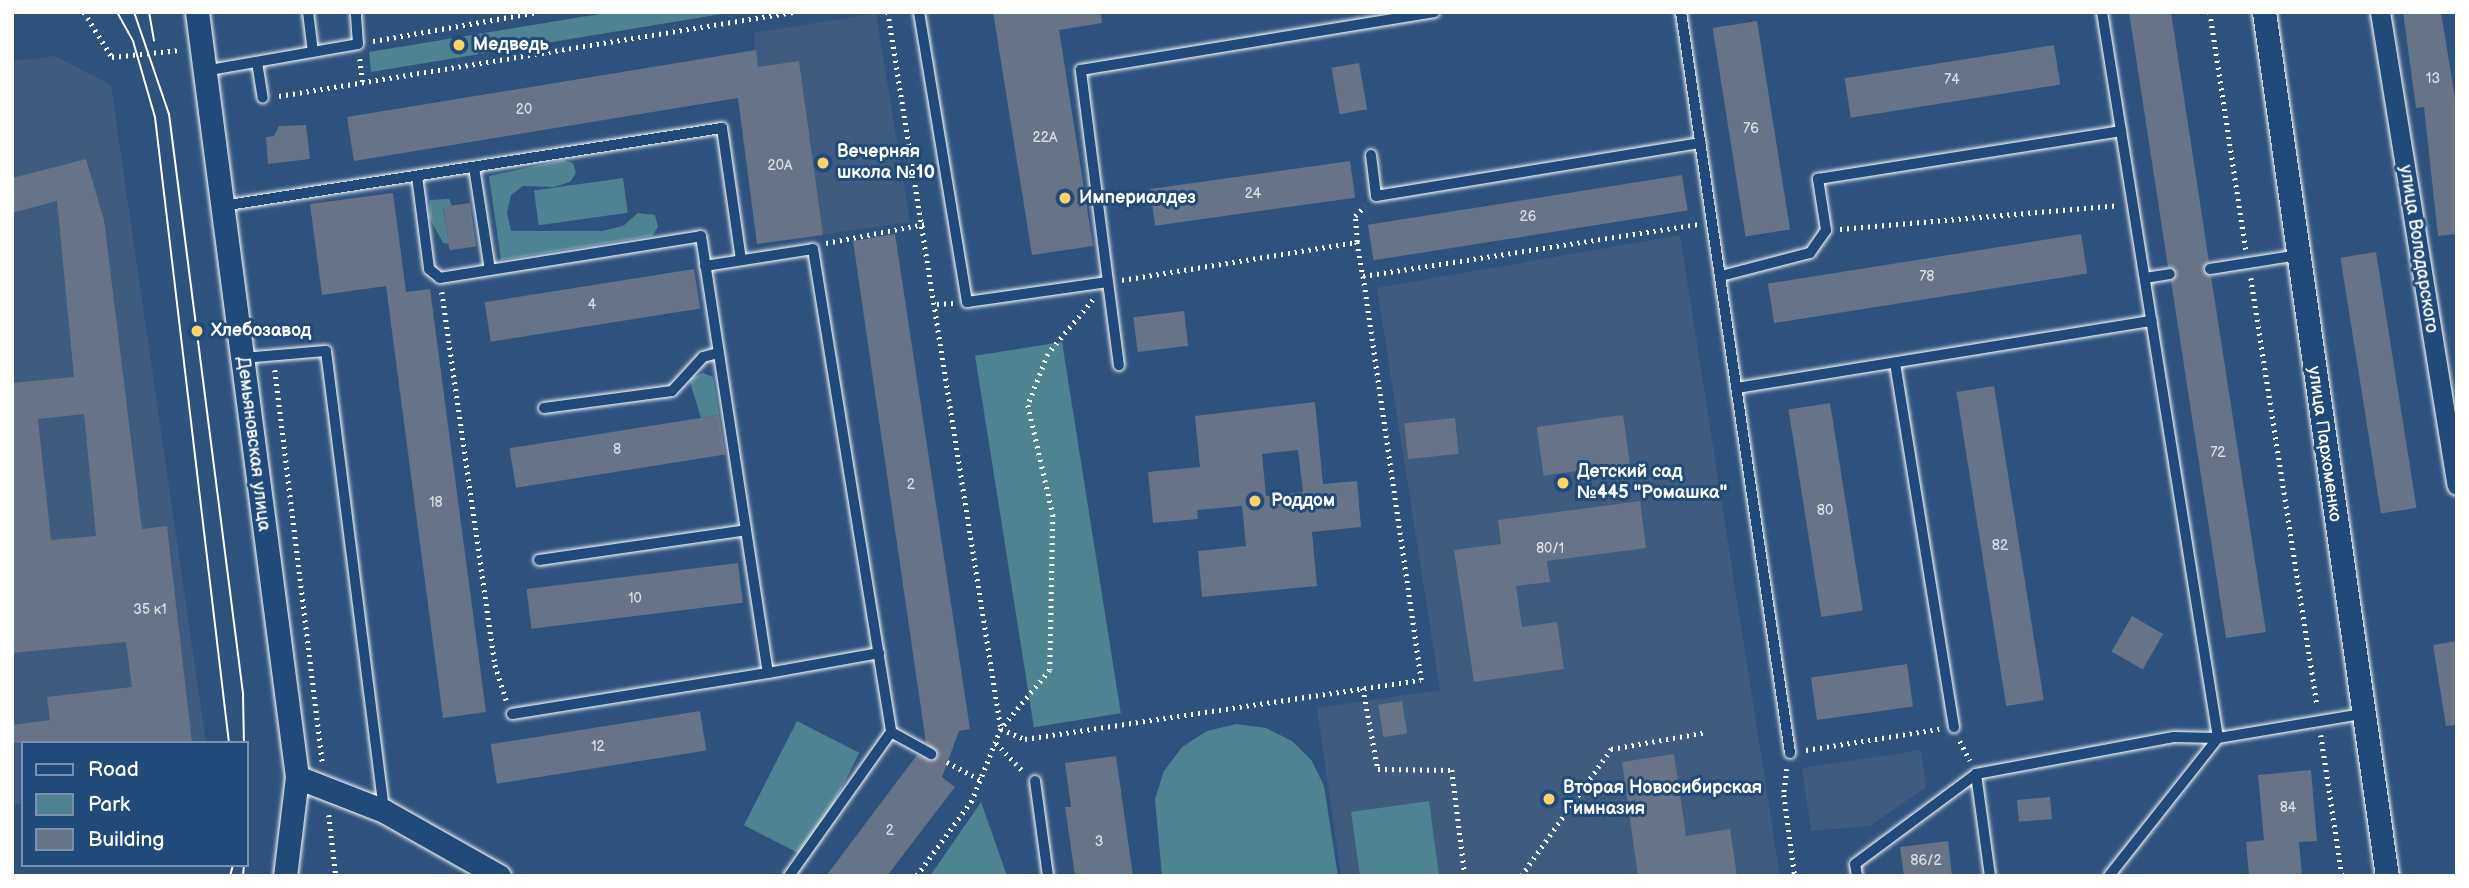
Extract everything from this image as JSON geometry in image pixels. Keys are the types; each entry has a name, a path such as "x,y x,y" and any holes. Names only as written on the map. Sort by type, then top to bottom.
{"street":[{"name":"Демьяновская улица","path":"197,12 297,777 285,876"},
{"name":"улица Пархоменко","path":"2264,12 2387,876"},
{"name":"улица Володарского","path":"2380,12 2457,485"},
{"path":"297,777 384,811 499,876"}],"lane":[{"path":"308,12 313,51"},
{"path":"203,72 358,44 356,12"},
{"path":"919,12 967,302 1108,282"},
{"path":"1119,365 1082,70 1434,12"},
{"path":"1681,12 1790,753"},
{"path":"2102,12 2218,737 2109,876"},
{"path":"257,62 263,98"},
{"path":"221,206 722,128 741,260"},
{"path":"1721,275 1810,253 1826,230 1818,178 2121,131"},
{"path":"1371,155 1376,196 1700,143"},
{"path":"474,167 490,270"},
{"path":"417,176 429,269 440,278 701,236 768,673"},
{"path":"705,266 813,249 891,732 789,876"},
{"path":"2210,269 2298,255"},
{"path":"2145,278 2170,274"},
{"path":"1737,388 2152,321"},
{"path":"242,358 326,351 384,811"},
{"path":"544,408 673,391 704,357 719,353"},
{"path":"1895,362 1954,727"},
{"path":"539,560 746,530"},
{"path":"512,714 879,653"},
{"path":"1857,876 1855,864 1976,774 2174,737 2218,737 2362,714"},
{"path":"891,732 932,754"},
{"path":"1976,774 1990,876"},
{"path":"1035,781 1048,876"}],"path":[{"path":"83,12 112,57 200,47"},
{"path":"363,82 358,44 538,12"},
{"path":"263,98 793,12"},
{"path":"888,12 925,224 1001,729"},
{"path":"2210,12 2342,876"},
{"path":"1001,729 1025,739 1421,680 1357,242 1355,216 1376,196"},
{"path":"1826,230 2133,204"},
{"path":"1363,276 1713,222"},
{"path":"813,249 837,238 925,224"},
{"path":"917,876 982,781 1001,729 1050,670 1053,514 1028,405 1048,354 1108,282 1357,242"},
{"path":"440,278 495,665 512,714"},
{"path":"274,355 336,876"},
{"path":"1363,688 1378,769 1452,770 1465,876"},
{"path":"1795,876 1784,795 1790,753 1954,727 1976,774"},
{"path":"1521,876 1611,748 1707,732"},
{"path":"996,743 1035,781"},
{"path":"947,762 982,781"}],"shaded area":[{"name":"Вечерняя школа №10","path":"876,13 910,222 757,244 738,98 701,104 694,60 755,50 754,33"},
{"path":"55,56 111,85 206,741 21,741 21,803 12,805 12,61"},
{"name":"Детский сад №445 \"Ромашка\"","path":"1680,235 1780,876 1341,876 1317,708 1440,690 1377,288"},
{"path":"1921,750 1926,787 1870,826 1811,831 1802,768"}],"green space":[{"path":"612,12 734,12 371,72 369,52"},
{"path":"563,160 573,163 576,173 570,182 554,187 523,186 511,195 507,213 511,231 602,231 623,226 638,213 655,215 658,227 652,236 501,260 489,176"},
{"path":"623,178 628,213 539,225 534,191"},
{"path":"449,199 452,206 443,208 449,244 443,243 429,217 430,200"},
{"path":"1062,342 1121,713 1034,727 975,356"},
{"path":"703,373 713,377 719,415 701,418 689,379"},
{"path":"797,721 859,753 806,857 744,825"},
{"path":"1236,724 1266,728 1292,741 1312,761 1324,786 1338,876 1162,876 1155,799 1164,771 1182,747 1207,731"},
{"path":"1429,801 1439,876 1360,876 1351,812"},
{"path":"981,802 1007,876 930,876"}],"building":[{"path":"993,12 1101,12 1102,23 1059,30 1093,246 1032,255"},
{"path":"2129,12 2171,12 2209,262 2203,269 2211,276 2266,632 2226,638 2171,281 2177,274 2168,267"},
{"path":"2403,12 2441,12 2457,110 2457,234 2438,236 2424,107 2416,108"},
{"path":"1757,21 1790,229 1746,236 1713,28"},
{"path":"2054,45 2060,85 1851,118 1845,78"},
{"path":"756,50 758,67 799,61 823,235 757,244 738,98 354,161 347,117"},
{"path":"1359,63 1367,109 1340,114 1331,68"},
{"path":"306,125 310,159 268,164 266,137 274,136 279,126"},
{"path":"86,159 104,220 142,529 167,526 192,741 12,743 12,725 50,720 47,697 132,687 126,642 12,653 12,383 74,377 57,201 12,213 12,178","holes":["84,414 96,536 51,540 38,419"]},
{"path":"1350,161 1355,198 1155,226 1150,189"},
{"path":"1682,175 1688,211 1374,260 1368,225"},
{"path":"393,193 406,292 430,289 486,712 443,718 386,286 322,295 310,204"},
{"path":"470,203 476,247 449,250 443,207"},
{"path":"895,234 970,729 959,731 942,777 955,787 887,876 826,876 917,755 932,761 938,755 926,743 853,241"},
{"path":"2081,234 2087,274 1774,323 1768,284"},
{"path":"2376,252 2417,508 2381,513 2340,258"},
{"path":"694,269 700,309 491,342 485,302"},
{"path":"1184,311 1188,346 1138,352 1133,317"},
{"path":"1994,386 2044,700 2006,706 1956,392"},
{"name":"Роддом","path":"1315,402 1323,484 1357,481 1361,527 1312,532 1317,586 1202,597 1198,551 1246,546 1242,506 1197,510 1198,519 1153,523 1148,472 1200,467 1195,416","holes":["1298,450 1303,492 1266,496 1262,454"]},
{"path":"1830,403 1863,610 1821,617 1789,410"},
{"path":"719,415 725,455 516,488 510,448"},
{"path":"1623,415 1630,464 1544,476 1537,427"},
{"path":"1455,418 1459,454 1408,459 1404,423"},
{"path":"1640,501 1646,548 1547,561 1550,582 1516,586 1522,627 1557,622 1564,669 1474,682 1454,550 1501,544 1498,520"},
{"path":"738,563 743,603 531,629 527,589"},
{"path":"2132,616 2163,634 2143,670 2112,652"},
{"path":"2457,641 2457,725 2446,726 2433,645"},
{"path":"1907,664 1913,707 1817,720 1811,677"},
{"path":"1402,701 1407,734 1383,737 1378,705"},
{"path":"700,711 706,751 497,784 491,744"},
{"path":"1674,754 1686,836 1730,829 1737,876 1638,876 1622,762"},
{"path":"1116,756 1133,876 1075,876 1065,807 1071,807 1065,763"},
{"path":"2311,770 2317,841 2299,842 2302,876 2249,876 2246,842 2264,840 2258,775"},
{"path":"2050,797 2052,819 2019,822 2017,800"},
{"path":"1948,841 1952,876 1904,876 1900,847"}],"tram line":[{"path":"117,12 133,41 155,117 229,741"},
{"path":"134,12 169,114 243,693 244,741"},
{"path":"149,12 154,41"},
{"path":"230,876 232,867"},
{"path":"243,876 244,867"}],"place":[{"name":"Медведь","path":"459,45"},
{"name":"Вечерняя школа №10","path":"823,163"},
{"name":"Империалдез","path":"1065,198"},
{"name":"Хлебозавод","path":"197,331"},
{"name":"Детский сад №445 \"Ромашка\"","path":"1563,483"},
{"name":"Роддом","path":"1255,501"},
{"name":"Вторая Новосибирская Гимназия","path":"1549,799"}]}
